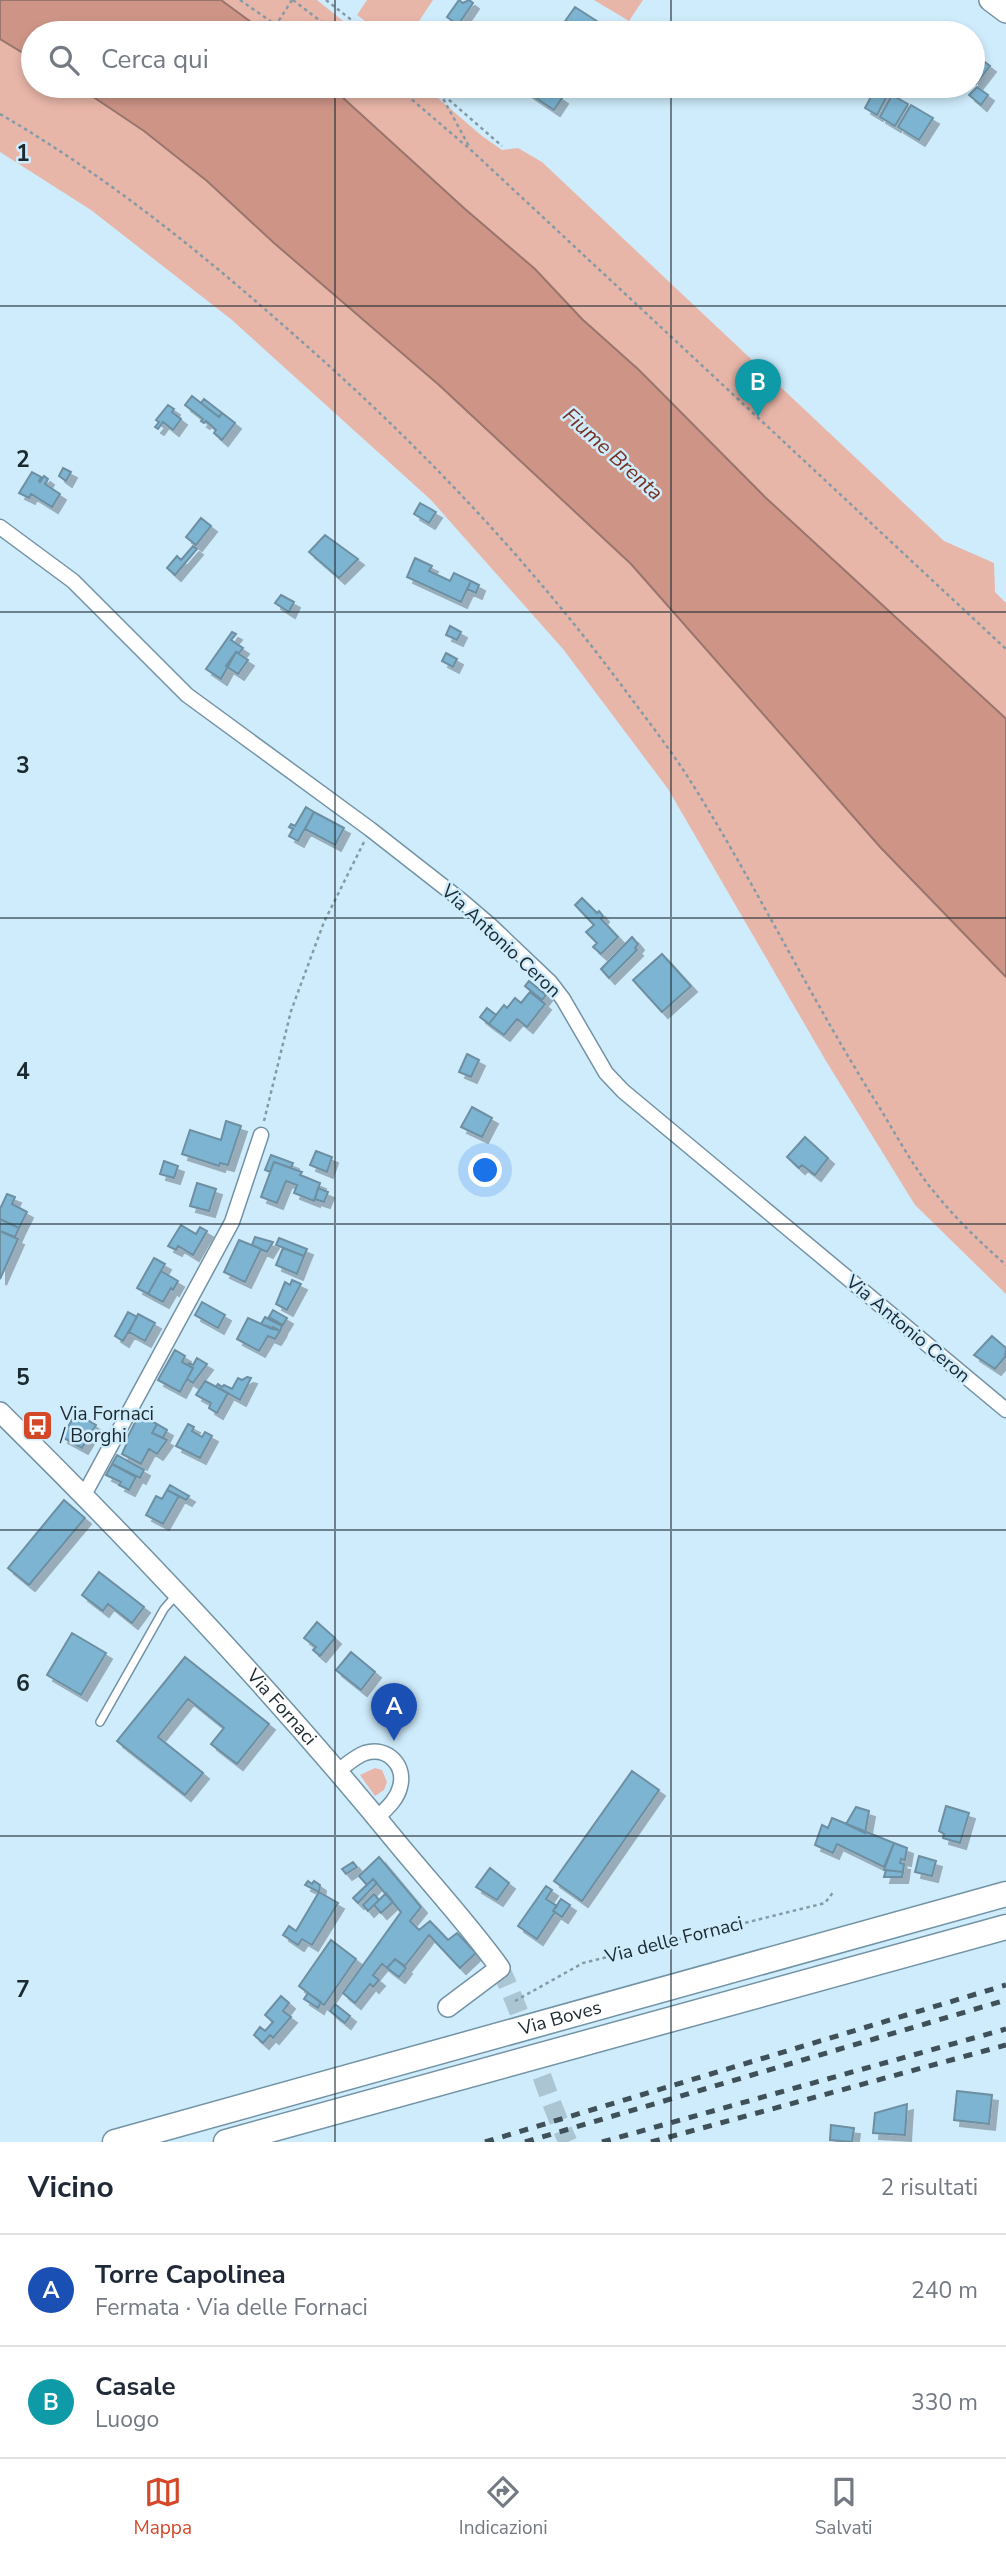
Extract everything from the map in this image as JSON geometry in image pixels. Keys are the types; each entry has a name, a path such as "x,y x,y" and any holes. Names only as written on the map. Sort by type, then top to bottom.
{"highway":[{"name":"Via Boves","path":"115,2142 1006,1894"},
{"name":"Via Boves","path":"226,2142 1006,1927"}],"main road":[{"path":"990,0 1006,12"}],"street":[{"name":"Via Antonio Ceron","path":"0,527 47,559 74,582 187,695 463,901 550,982 569,1008 606,1073 623,1091 1006,1410"},
{"path":"85,1495 232,1222 261,1135"},
{"name":"Via Fornaci","path":"0,1412 85,1495 178,1594 338,1771 476,1935 500,1968 448,2007"},
{"path":"338,1771 364,1753 387,1754 396,1761 401,1772 400,1789 394,1800 377,1818"}],"lane":[{"path":"100,1722 164,1609 178,1594"}],"path":[{"path":"240,0 272,21"},
{"path":"278,21 292,0 320,21"},
{"path":"326,0 353,21"},
{"path":"410,98 472,151 1006,649"},
{"path":"442,98 472,151"},
{"path":"447,98 502,146"},
{"path":"0,114 108,186 243,289 353,386 446,478 519,556 587,638 690,780 732,848 843,1049 934,1192 1006,1265"},
{"path":"261,1135 292,1011 305,973 324,922 370,830"},
{"name":"Via delle Fornaci","path":"515,2001 583,1963 825,1903 834,1891"}],"shaded area":[{"path":"221,0 317,0 343,21 250,21"},
{"path":"367,0 433,0 419,21 365,21 357,15"},
{"path":"594,0 643,0 629,21"},
{"path":"0,39 21,52 21,98 95,98 144,131 207,181 274,243 439,385 631,564 881,848 1006,977 1006,1294 915,1205 826,1061 668,789 563,649 431,500 232,320 91,210 0,152"},
{"path":"343,98 438,98 502,150 518,148 542,162 944,541 994,563 995,592 1006,603 1006,719 766,498 639,370 582,319 535,269"},
{"path":"375,1768 382,1770 387,1782 384,1790 375,1796 360,1775"}],"water":[{"path":"0,0 221,0 250,21 21,21 21,52 0,39"},
{"name":"Fiume Brenta","path":"95,98 343,98 535,269 582,319 639,370 766,498 1002,715 1006,719 1006,977 881,848 631,564 439,385 274,243 207,181 144,131"}],"building":[{"path":"459,0 473,3 461,21 452,21 447,17"},
{"path":"575,7 597,21 565,21"},
{"path":"985,93 988,95 981,105 973,98 985,98"},
{"path":"536,98 562,98 554,110"},
{"path":"870,98 886,98 877,115 865,108"},
{"path":"890,98 897,98 908,104 895,126 880,117"},
{"path":"911,105 933,118 919,140 898,127"},
{"path":"192,396 219,417 222,413 235,423 222,440 214,433 216,430 206,421 201,421 203,419 185,405"},
{"path":"204,399 222,413 219,417 201,403"},
{"path":"168,405 181,419 173,430 163,422 158,429 155,427 159,422 156,420"},
{"path":"63,468 71,472 66,481 59,476"},
{"path":"32,472 41,477 40,482 44,476 48,479 45,484 60,494 52,507 31,494 29,498 19,493"},
{"path":"420,503 436,512 429,523 414,514"},
{"path":"201,518 211,526 196,545 186,537"},
{"path":"325,535 358,559 339,578 309,552"},
{"path":"193,546 197,549 175,575 167,568 177,556 181,560"},
{"path":"415,558 432,566 429,571 450,581 454,573 471,581 461,602 407,577"},
{"path":"471,581 479,585 476,593 467,589"},
{"path":"281,595 294,602 289,612 275,603"},
{"path":"450,626 461,632 457,640 446,635"},
{"path":"232,632 236,634 231,640 243,648 239,653 236,652 221,679 206,669"},
{"path":"236,652 248,660 238,674 226,666"},
{"path":"446,653 457,659 453,667 442,661"},
{"path":"306,807 314,812 298,841 289,836 293,829 289,827 291,824 295,826"},
{"path":"314,812 344,828 335,845 305,829"},
{"path":"582,898 597,913 599,911 603,916 601,919 618,937 601,954 593,947 597,943 586,932 594,925 575,905"},
{"path":"632,937 638,944 635,948 637,950 609,978 601,969"},
{"path":"662,954 691,986 662,1012 633,980"},
{"path":"529,981 546,995 542,1000 525,986"},
{"path":"530,992 545,1004 527,1027 517,1019 504,1035 489,1024 504,1005 507,1008 515,998 521,1003"},
{"path":"487,1008 496,1015 489,1024 480,1017"},
{"path":"467,1054 479,1060 471,1077 459,1072"},
{"path":"472,1107 492,1118 482,1137 461,1127"},
{"path":"226,1121 241,1126 228,1165 220,1163 219,1166 182,1154 190,1130 221,1140"},
{"path":"805,1137 828,1158 815,1175 802,1165 799,1168 787,1157"},
{"path":"316,1151 332,1157 327,1172 310,1165"},
{"path":"271,1155 293,1163 291,1168 274,1162 270,1172 265,1170"},
{"path":"164,1161 178,1166 174,1178 160,1174"},
{"path":"274,1162 302,1172 300,1175 320,1183 314,1201 294,1193 297,1185 286,1181 277,1203 261,1197"},
{"path":"197,1183 216,1189 209,1211 190,1206"},
{"path":"318,1188 328,1192 324,1202 315,1199"},
{"path":"7,1194 15,1197 12,1204 27,1212 19,1228 0,1219 0,1209"},
{"path":"0,1219 19,1228 15,1237 0,1231"},
{"path":"181,1225 196,1234 200,1227 207,1231 193,1255 178,1246 176,1250 168,1246"},
{"path":"0,1231 18,1239 0,1279"},
{"path":"255,1237 273,1242 267,1252 252,1245"},
{"path":"279,1238 307,1249 304,1256 276,1245"},
{"path":"239,1240 261,1249 245,1282 224,1272"},
{"path":"283,1248 304,1256 297,1274 276,1265"},
{"path":"154,1258 165,1264 148,1294 137,1288"},
{"path":"161,1271 178,1281 163,1302 148,1294"},
{"path":"292,1280 301,1284 287,1310 276,1304 285,1282 290,1285"},
{"path":"202,1302 225,1315 218,1328 195,1315"},
{"path":"273,1310 287,1318 283,1325 269,1317"},
{"path":"128,1312 137,1317 123,1341 115,1336"},
{"path":"138,1314 155,1323 145,1341 129,1332"},
{"path":"265,1317 282,1326 280,1331 261,1324"},
{"path":"248,1318 280,1331 275,1339 268,1336 259,1351 237,1339"},
{"path":"992,1336 1006,1348 1005,1357 995,1369 974,1355"},
{"path":"175,1350 185,1356 182,1362 193,1368 180,1392 158,1380"},
{"path":"197,1358 207,1364 193,1383 187,1379 193,1368 188,1365 193,1365"},
{"path":"238,1378 242,1380 251,1378 240,1400 216,1387 218,1384 232,1389"},
{"path":"205,1381 228,1393 217,1413 209,1408 211,1403 196,1395"},
{"path":"76,1413 96,1425 82,1448 62,1437"},
{"path":"139,1415 157,1424 152,1433 167,1440 157,1454 149,1449 141,1464 122,1454"},
{"path":"157,1424 167,1430 163,1438 152,1433"},
{"path":"188,1424 194,1427 192,1431 202,1437 205,1432 212,1436 200,1458 176,1446"},
{"path":"117,1455 144,1470 140,1478 112,1464"},
{"path":"112,1464 136,1477 129,1490 119,1485 121,1482 106,1475"},
{"path":"170,1485 189,1496 186,1500 167,1490"},
{"path":"167,1490 179,1496 163,1524 146,1515 156,1496 162,1499"},
{"path":"64,1500 85,1518 29,1585 8,1568"},
{"path":"99,1572 144,1607 132,1623 108,1604 103,1611 82,1595"},
{"path":"317,1622 335,1638 320,1656 313,1650 316,1647 304,1638"},
{"path":"72,1633 106,1653 81,1695 47,1675"},
{"path":"351,1652 375,1672 361,1690 336,1670"},
{"path":"185,1657 269,1724 237,1764 211,1744 224,1728 188,1699 158,1737 203,1773 185,1795 117,1741"},
{"path":"632,1771 659,1790 582,1901 554,1881"},
{"path":"946,1806 969,1813 960,1843 943,1838 944,1834 939,1831"},
{"path":"856,1807 869,1811 865,1833 846,1824"},
{"path":"832,1818 894,1843 884,1867 837,1844 833,1853 815,1845 822,1825 828,1828"},
{"path":"894,1843 907,1848 905,1860 901,1859 900,1863 904,1864 903,1872 884,1870"},
{"path":"919,1856 936,1861 932,1876 915,1872"},
{"path":"379,1857 421,1907 410,1921 419,1930 430,1921 448,1940 457,1933 476,1953 460,1968 429,1935 405,1966 395,1959 387,1968 382,1964 373,1975 379,1980 373,1987 370,1984 355,2003 343,1993 401,1912 373,1879 367,1885 359,1876"},
{"path":"353,1862 357,1867 346,1874 342,1869"},
{"path":"490,1868 509,1883 497,1900 476,1887"},
{"path":"886,1870 903,1872 902,1877 884,1877"},
{"path":"373,1879 377,1883 358,1903 353,1898"},
{"path":"308,1881 320,1885 319,1892 305,1885"},
{"path":"546,1886 552,1890 546,1899 557,1906 537,1939 518,1926"},
{"path":"319,1892 338,1903 312,1945 302,1939 298,1945 283,1935 289,1926 296,1931"},
{"path":"386,1893 393,1902 381,1913 374,1905"},
{"path":"374,1894 379,1900 368,1911 363,1905"},
{"path":"561,1899 570,1905 562,1917 553,1911"},
{"path":"331,1940 356,1959 324,2005 299,1986"},
{"path":"395,1959 406,1968 399,1977 387,1968"},
{"path":"308,1993 321,2002 318,2008 304,1999"},
{"path":"281,1996 289,2003 283,2011 291,2017 273,2038 270,2035 263,2043 254,2035 260,2027 265,2031 273,2022 265,2015"},
{"path":"335,2004 350,2016 345,2023 330,2011"},
{"path":"957,2091 992,2095 989,2124 954,2120"},
{"path":"907,2104 905,2135 873,2133 875,2113"},
{"path":"831,2125 854,2128 852,2142 830,2140"}],"tunnel":[{"path":"500,1968 568,2142"}],"railway":[{"path":"485,2142 1006,1985"},
{"path":"525,2142 1006,2000"},
{"path":"602,2142 1006,2029"},
{"path":"651,2142 1006,2045"}],"place":[{"name":"Casale","path":"758,417"},
{"name":"Via Fornaci / Borghi","path":"37,1425"},
{"name":"Torre Capolinea","path":"394,1741"}]}
